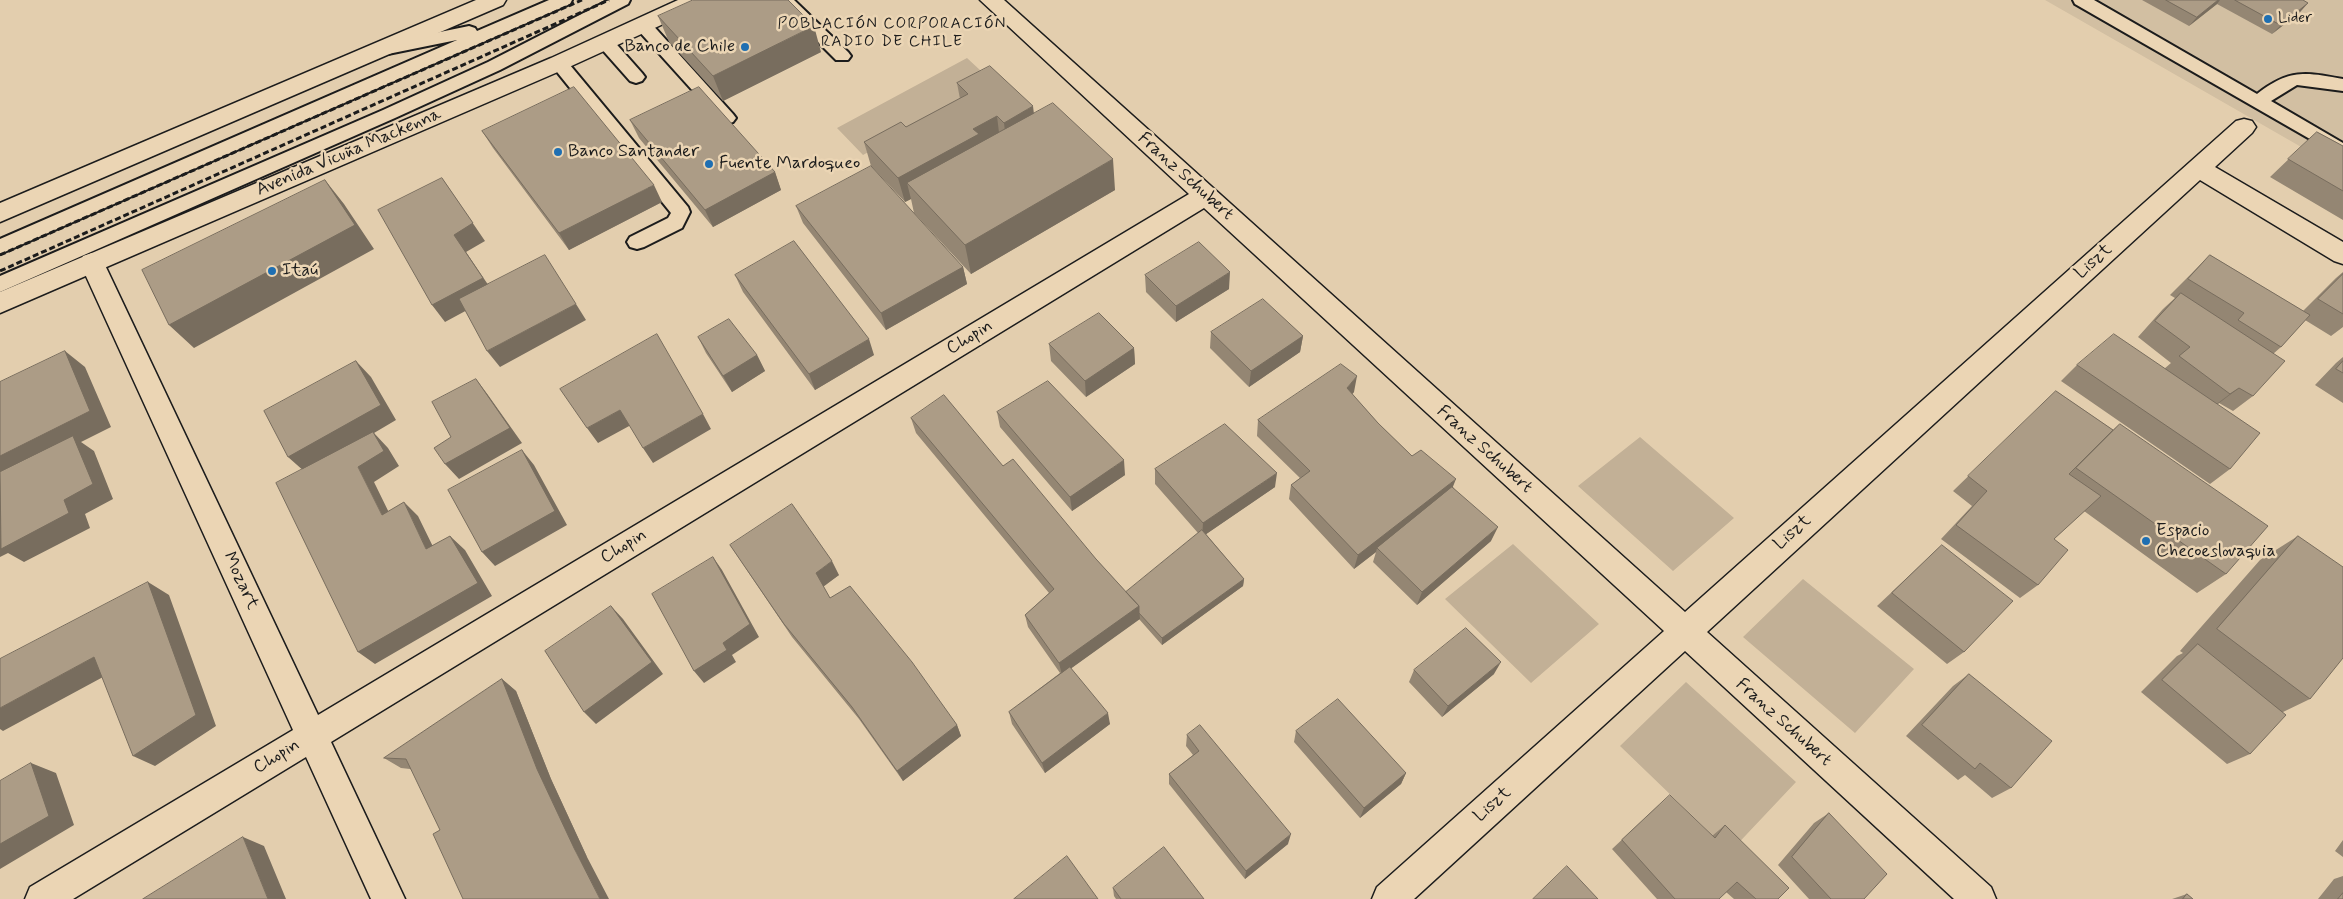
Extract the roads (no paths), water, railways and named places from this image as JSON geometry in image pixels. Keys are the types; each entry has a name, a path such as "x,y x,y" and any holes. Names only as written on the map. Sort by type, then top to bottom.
{"street":[{"path":"0,214 495,0"},
{"name":"Avenida Vicuña Mackenna","path":"0,303 559,63 697,0"},
{"name":"Franz Schubert","path":"991,0 1978,899"},
{"name":"Liszt","path":"1389,899 2244,127"},
{"path":"2199,168 2343,254"},
{"name":"Chopin","path":"42,899 1205,196"},
{"name":"Mozart","path":"92,263 388,899"}],"lane":[{"path":"0,247 564,0"},
{"path":"0,284 389,114 494,66 622,0"},
{"path":"784,0 842,56"},
{"path":"2081,0 2343,151"},
{"path":"377,51 511,23"},
{"path":"643,25 728,118"},
{"path":"605,42 636,77"},
{"path":"559,63 598,108 681,212 675,223 637,242"},
{"path":"2258,102 2282,83 2293,78 2343,85"}],"railway":[{"path":"0,255 582,0"},
{"path":"0,271 609,0"}],"place":[{"name":"Lider","path":"2268,19"},
{"name":"Banco de Chile","path":"745,47"},
{"name":"Banco Santander","path":"558,152"},
{"name":"Fuente Mardoqueo","path":"709,164"},
{"name":"Itaú","path":"272,271"},
{"name":"Espacio Checoeslovaquia","path":"2146,541"}],"district":[{"name":"POBLACIÓN CORPORACIÓN RADIO DE CHILE","path":"892,34"}]}
